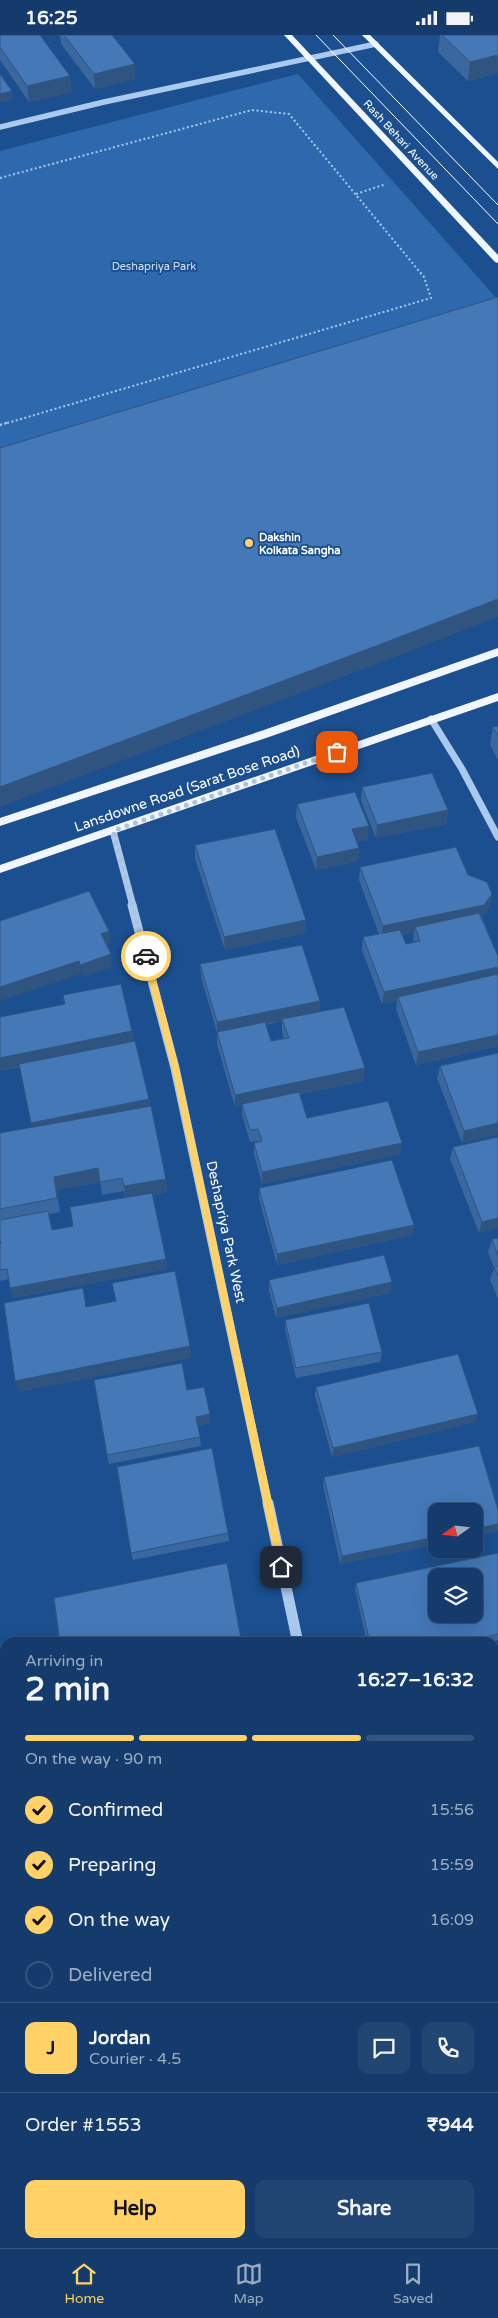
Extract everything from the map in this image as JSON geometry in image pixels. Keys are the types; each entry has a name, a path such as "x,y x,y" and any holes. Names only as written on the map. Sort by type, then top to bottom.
{"main road":[{"name":"Rash Behari Avenue","path":"288,35 498,260"},
{"path":"366,35 498,167"},
{"name":"Lansdowne Road (Sarat Bose Road)","path":"0,822 265,734 498,652"},
{"name":"Lansdowne Road (Sarat Bose Road)","path":"0,869 498,697"}],"street":[{"path":"0,127 104,102 376,44"},
{"path":"431,719 462,769 498,837"},
{"name":"Deshapriya Park West","path":"113,831 176,1068 297,1637"}],"path":[{"path":"0,178 252,110 289,114 424,277 431,298 0,425"}],"green space":[{"name":"Deshapriya Park","path":"298,74 498,300 0,469 0,151"}],"building":[{"path":"0,35 40,35 70,76 27,86 0,47"},
{"path":"64,35 112,35 135,64 94,74"},
{"path":"442,35 498,35 498,55 470,62"},
{"path":"0,74 12,91 0,94"},
{"name":"Dakshin Kolkata Sangha","path":"498,297 498,599 0,787 0,448"},
{"path":"498,726 498,736 493,727"},
{"path":"432,773 448,810 377,825 362,787"},
{"path":"355,792 369,826 352,829 359,848 317,857 297,804"},
{"path":"275,829 306,920 224,937 195,845"},
{"path":"456,847 468,875 487,882 492,894 484,905 383,926 360,867"},
{"path":"89,891 109,931 101,934 111,954 80,965 79,961 0,987 0,921"},
{"path":"479,913 498,956 498,967 384,992 363,937 400,930 406,944 420,941 415,927"},
{"path":"302,945 320,1001 217,1022 200,964"},
{"path":"498,974 498,1035 418,1052 398,997"},
{"path":"121,984 132,1031 0,1058 0,1017 65,1004 63,995"},
{"path":"344,1007 365,1068 235,1095 217,1032 265,1022 271,1041 289,1038 282,1019"},
{"path":"135,1041 149,1099 31,1123 19,1064"},
{"path":"498,1053 498,1123 464,1131 440,1066"},
{"path":"299,1092 307,1118 388,1101 402,1143 262,1172 254,1143 262,1141 258,1129 250,1130 242,1104"},
{"path":"151,1106 166,1179 124,1186 122,1178 100,1182 98,1168 54,1177 57,1198 0,1209 0,1133"},
{"path":"498,1137 498,1218 482,1222 453,1147"},
{"path":"392,1160 414,1225 277,1254 259,1188"},
{"path":"152,1193 166,1259 10,1288 7,1269 0,1270 0,1220 48,1211 52,1230 73,1226 70,1207"},
{"path":"498,1238 498,1256 492,1239"},
{"path":"384,1255 392,1282 277,1308 269,1280"},
{"path":"498,1266 498,1276 494,1267"},
{"path":"175,1271 190,1346 15,1381 4,1303 83,1288 86,1307 116,1301 112,1283"},
{"path":"369,1303 382,1352 296,1368 285,1320"},
{"path":"458,1354 478,1414 333,1448 316,1387"},
{"path":"182,1363 187,1390 204,1387 210,1414 196,1417 200,1437 107,1455 94,1380"},
{"path":"479,1446 498,1510 498,1524 483,1527 483,1503 428,1503 428,1539 342,1556 324,1477"},
{"path":"212,1448 228,1533 131,1553 117,1467"},
{"path":"498,1553 498,1634 485,1637 369,1637 356,1583 474,1558 483,1558 483,1556"},
{"path":"227,1563 241,1637 59,1637 54,1598"}],"tram line":[{"path":"316,35 498,224"},
{"path":"333,35 498,205"}],"way so far":[{"path":"146,956 113,831 337,752"}],"place":[{"name":"Dakshin Kolkata Sangha","path":"249,543"}],"route":[{"path":"146,956 176,1068 281,1567"}]}
